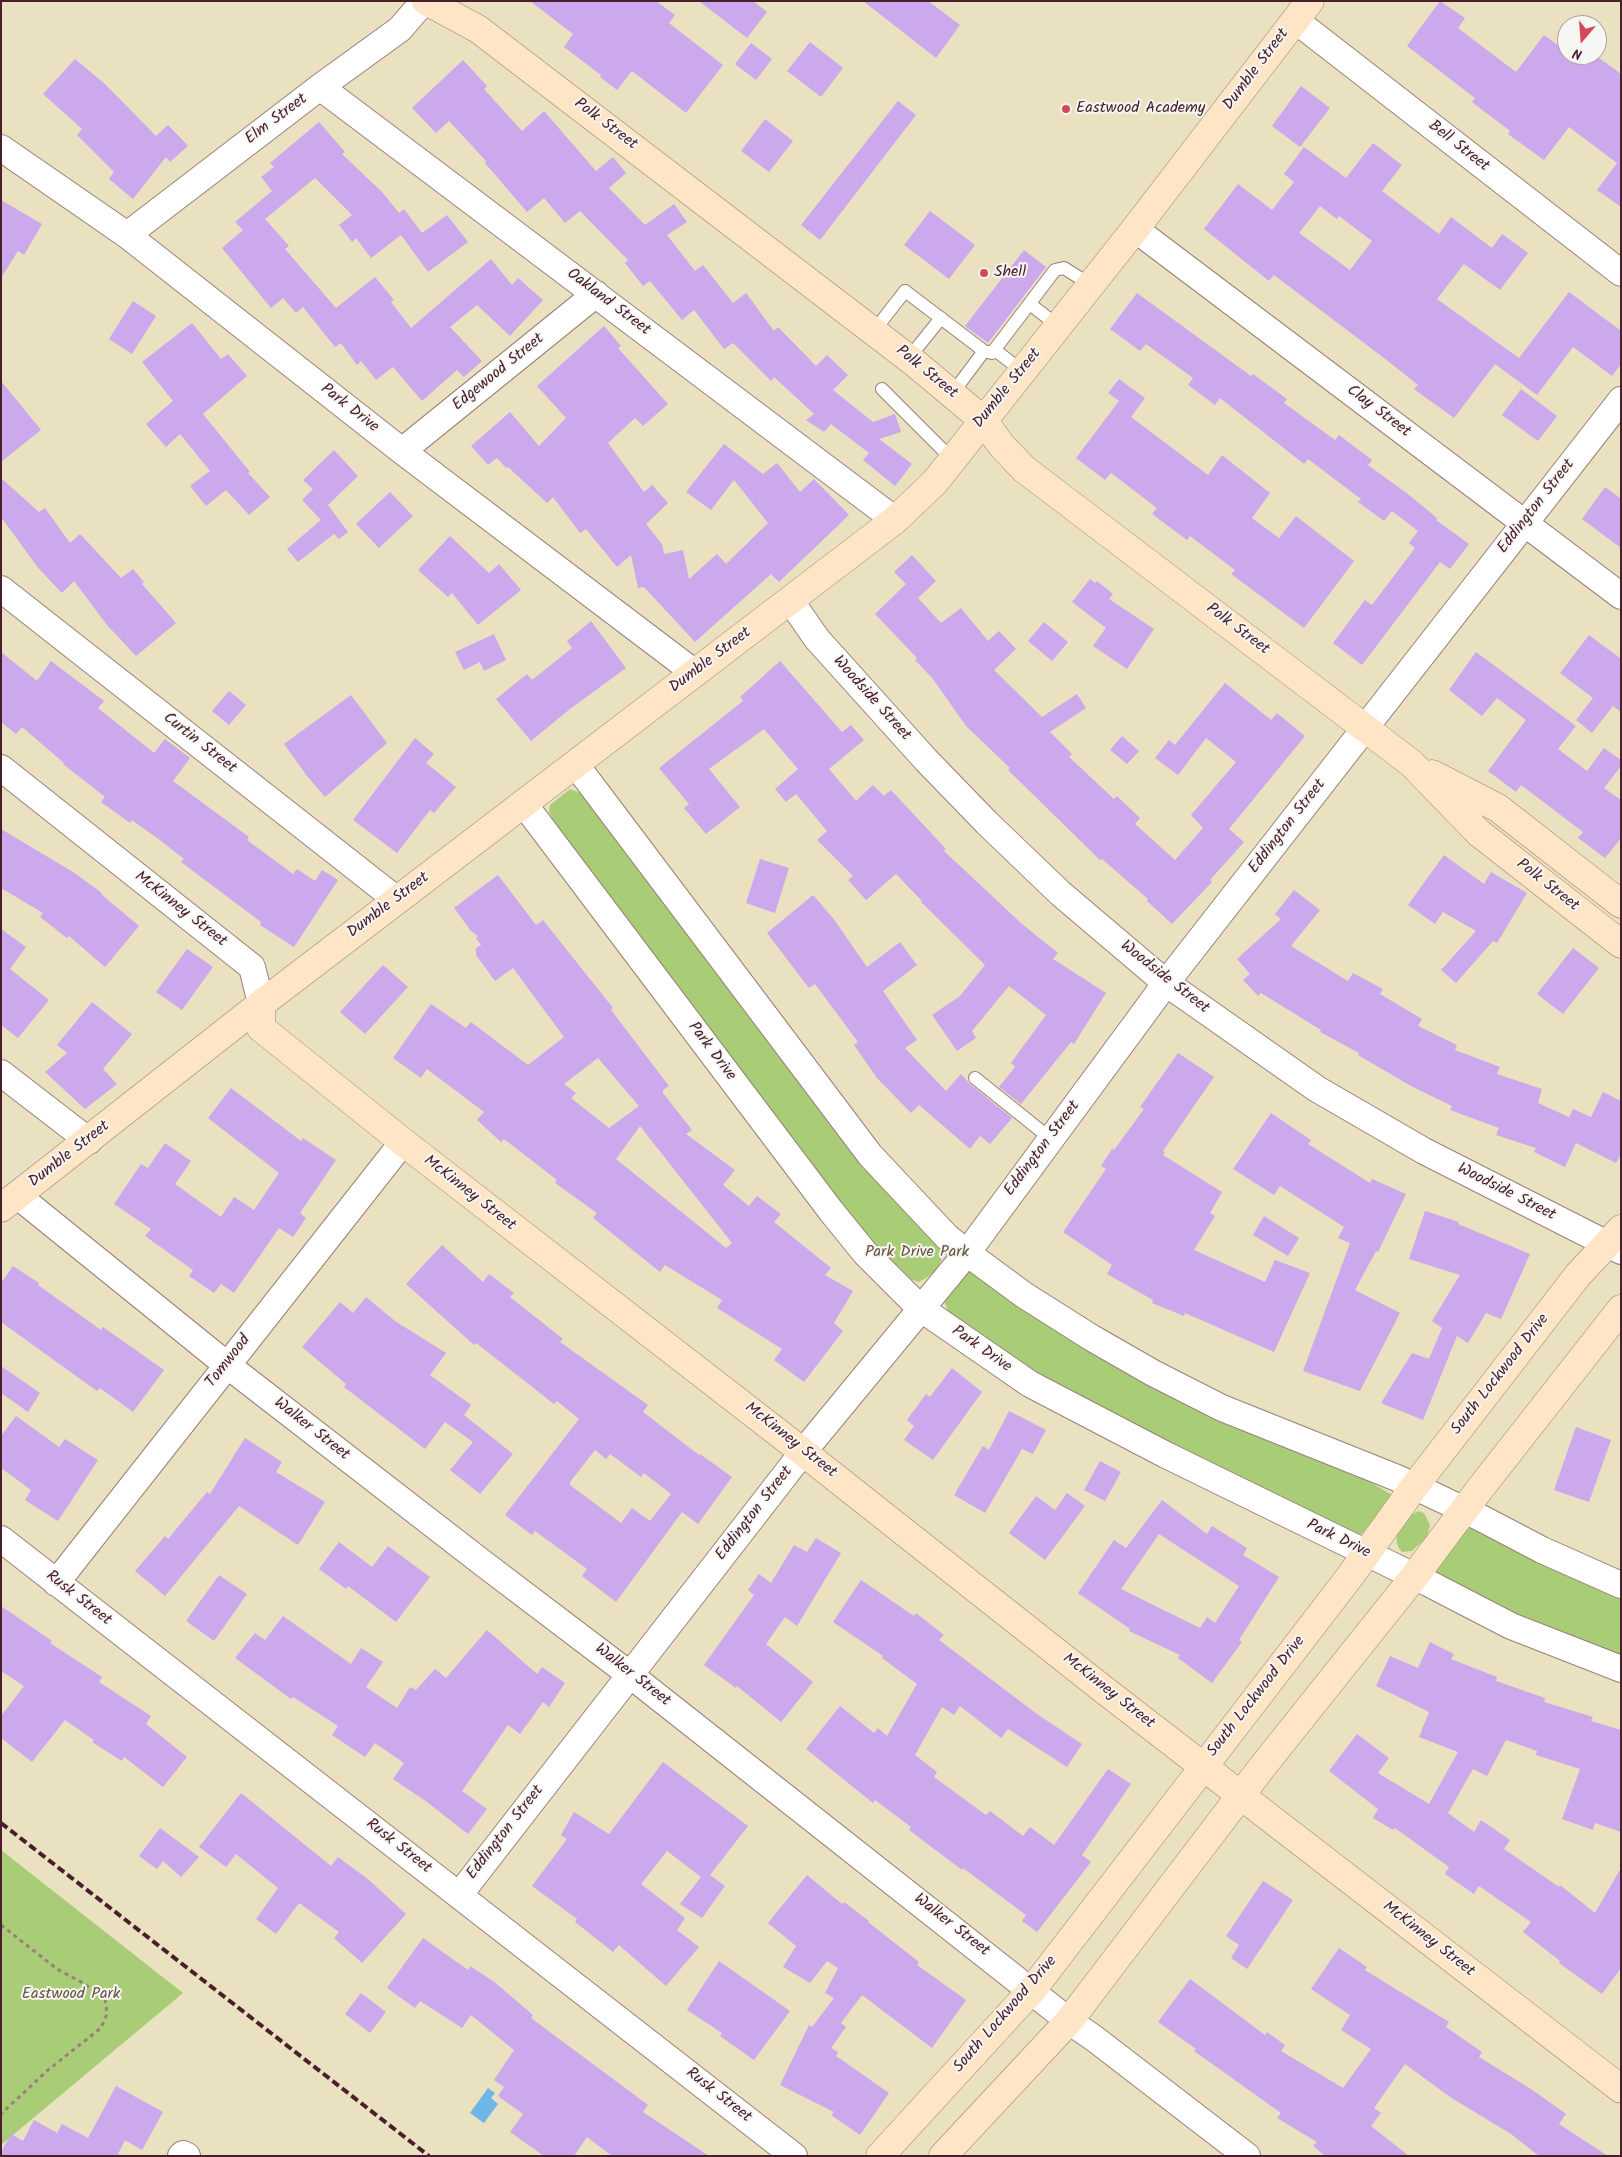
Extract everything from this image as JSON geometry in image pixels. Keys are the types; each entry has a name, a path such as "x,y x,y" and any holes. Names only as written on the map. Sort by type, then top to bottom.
{"main road":[{"name":"Polk Street","path":"425,1 478,29 874,331 983,420 1002,446 1024,469 1411,763 1479,832 1621,944"},
{"name":"Dumble Street","path":"10,1202 261,1004 895,520 934,482 1135,229 1303,11"},
{"name":"Polk Street","path":"1411,763 1498,808 1621,904"},
{"name":"McKinney Street","path":"261,1004 261,1028 403,1142 803,1452 1203,1767 1621,2089"},
{"name":"South Lockwood Drive","path":"880,2156 1032,1990 1367,1554 1414,1487 1578,1275 1616,1242"},
{"path":"943,2156 1069,2021 1240,1795 1414,1577 1621,1309"}],"street":[{"name":"Elm Street","path":"127,235 320,87 400,29 425,1"},
{"name":"Bell Street","path":"1303,11 1621,273"},
{"name":"Oakland Street","path":"320,87 895,520"},
{"name":"Park Drive","path":"1,148 127,235 402,451 695,673"},
{"name":"Clay Street","path":"1135,229 1621,596"},
{"name":"Edgewood Street","path":"402,451 596,294"},
{"name":"Eddington Street","path":"460,1894 803,1452 967,1253 1166,984 1621,400"},
{"name":"Curtin Street","path":"1,588 397,900"},
{"name":"Woodside Street","path":"790,600 817,639 926,760 987,823 1060,894 1166,984 1317,1089 1424,1151 1616,1242"},
{"path":"576,765 870,1156 947,1237 967,1253 1031,1300 1153,1373 1222,1408 1414,1487 1542,1550 1621,1585"},
{"name":"McKinney Street","path":"1,768 252,967 261,1004"},
{"name":"Park Drive","path":"524,804 831,1211 865,1253 920,1308 1030,1384 1166,1455 1511,1626 1621,1668"},
{"path":"1,1073 89,1141"},
{"name":"Tomwood","path":"56,1583 403,1142"},
{"name":"Walker Street","path":"10,1202 227,1365 629,1674 1069,2021 1247,2156"},
{"name":"Rusk Street","path":"1,1539 460,1894 794,2156"}],"lane":[{"path":"952,394 1030,304 1055,270 1064,268 1091,285"},
{"path":"874,331 905,291 940,318 1022,370"},
{"path":"1030,304 1058,326"},
{"path":"908,359 940,318"},
{"path":"882,390 952,459"},
{"path":"975,1078 1051,1139"}],"path":[{"path":"1,1925 57,1969 83,1983 105,1999 107,2014 101,2028 48,2070 1,2114"}],"green space":[{"name":"Park Drive Park","path":"570,789 583,794 838,1135 880,1185 941,1244 941,1262 930,1276 919,1282 911,1279 866,1235 812,1166 555,823 549,812 550,805"},
{"name":"Park Drive Park","path":"969,1272 1367,1480 1392,1495 1362,1534 1355,1535 1085,1400 1029,1369 948,1311 944,1301 960,1274"},
{"path":"1418,1511 1424,1513 1430,1525 1427,1537 1412,1551 1402,1552 1398,1547 1397,1535 1403,1523"},
{"path":"1470,1528 1621,1595 1621,1659 1583,1646 1440,1578 1436,1572 1437,1565 1464,1530"},
{"name":"Eastwood Park","path":"1,1850 183,1993 1,2145"}],"water":[{"path":"488,2088 495,2093 491,2098 498,2104 484,2123 470,2113"}],"building":[{"path":"530,1 656,1 675,15 669,23 723,65 686,113 632,71 617,90 600,77 601,75 564,47 573,34"},
{"path":"699,1 753,1 767,12 747,38"},
{"path":"863,1 928,1 960,25 936,58"},
{"path":"1440,1 1465,18 1458,28 1516,72 1544,35 1557,45 1557,65 1607,64 1621,74 1621,207 1597,190 1617,163 1569,127 1544,160 1508,134 1510,131 1472,102 1475,98 1407,46"},
{"path":"810,42 843,68 821,97 787,71"},
{"path":"751,43 772,59 756,80 735,64"},
{"path":"75,59 105,84 156,136 168,125 188,146 170,162 166,157 133,199 109,179 114,172 77,135 82,129 43,94"},
{"path":"463,60 487,86 484,89 522,131 544,111 596,171 613,157 626,173 609,188 645,225 674,204 687,222 667,235 695,271 703,265 733,303 746,293 774,331 778,327 816,366 827,355 848,375 833,390 873,422 895,414 901,432 879,439 912,464 895,486 863,460 869,453 831,424 824,432 806,420 814,414 774,377 771,381 733,343 724,349 694,310 682,320 650,281 643,286 625,263 628,260 580,211 565,223 544,198 527,212 485,163 486,161 449,121 436,133 412,108"},
{"path":"1301,86 1330,108 1300,147 1272,126"},
{"path":"898,101 916,115 820,240 801,225"},
{"path":"765,119 793,141 769,172 741,151"},
{"path":"319,122 345,152 342,154 382,192 399,213 404,209 422,233 447,215 468,242 428,272 401,235 371,258 356,238 352,242 339,225 352,215 315,178 265,219 289,246 285,249 336,308 375,277 394,300 391,302 411,328 491,259 512,285 518,278 543,300 510,336 477,305 450,327 482,361 464,377 457,370 422,401 393,367 376,380 361,361 357,365 341,343 335,347 303,307 296,313 283,298 271,308 222,248 243,230 235,222 272,191 261,177 274,167 270,163"},
{"path":"1373,143 1402,165 1382,191 1439,234 1451,217 1492,248 1502,234 1528,253 1500,290 1464,264 1437,299 1519,358 1569,292 1621,331 1621,364 1612,376 1573,347 1537,395 1495,364 1454,418 1414,389 1418,385 1384,358 1274,275 1269,281 1204,229 1238,184 1272,210 1294,182 1284,174 1304,147 1346,178","holes":["1320,206 1337,219 1339,216 1372,241 1350,270 1299,233"]},
{"path":"1,200 42,224 24,255 18,251 1,278"},
{"path":"930,211 975,245 949,279 904,245"},
{"path":"1024,250 1046,267 988,343 965,326"},
{"path":"1137,293 1251,376 1253,374 1287,399 1284,403 1335,440 1339,435 1372,460 1368,465 1409,495 1437,518 1436,520 1469,544 1450,569 1440,562 1362,665 1333,643 1365,600 1372,605 1415,548 1409,543 1418,531 1392,511 1384,521 1358,502 1361,499 1308,459 1304,464 1220,398 1215,405 1188,385 1193,378 1146,344 1140,351 1110,329"},
{"path":"133,301 156,316 132,354 109,339"},
{"path":"192,323 221,359 228,354 247,376 203,414 250,472 248,473 270,497 249,515 226,490 206,506 190,486 210,471 180,434 166,447 146,424 173,401 142,362"},
{"path":"604,326 621,346 618,348 668,404 643,426 635,418 608,443 644,492 652,485 668,503 646,524 662,544 664,554 683,550 689,579 717,554 726,564 768,523 734,480 711,510 686,492 724,444 763,474 777,463 800,492 814,479 849,515 779,582 771,574 695,642 644,587 638,588 631,555 617,567 586,529 580,533 553,497 547,503 497,458 488,465 471,446 510,412 539,446 566,418 537,386"},
{"path":"1119,379 1145,398 1131,417 1208,475 1222,455 1270,493 1252,518 1279,538 1296,516 1354,561 1304,628 1231,574 1235,570 1190,536 1187,540 1152,514 1157,508 1111,473 1105,480 1076,458 1119,401 1108,393"},
{"path":"1,381 41,430 1,462"},
{"path":"1521,389 1557,416 1538,441 1502,415"},
{"path":"334,450 358,476 328,505 348,532 339,539 334,534 298,562 287,549 321,520 302,500 313,489 303,480"},
{"path":"1,478 39,512 45,508 70,543 80,534 121,578 133,569 144,582 142,584 176,623 136,656 107,625 74,581 62,593 39,569 1,517"},
{"path":"1605,487 1621,499 1621,548 1582,519"},
{"path":"390,492 413,516 379,548 356,524"},
{"path":"450,536 489,573 499,564 521,590 478,625 452,593 448,597 418,570"},
{"path":"912,555 936,581 918,598 941,623 961,608 988,641 999,631 1016,649 994,670 1042,717 1077,694 1086,708 1050,732 1072,754 1069,757 1114,799 1117,796 1140,818 1135,824 1175,860 1203,828 1191,815 1236,762 1206,738 1178,775 1155,758 1169,740 1175,745 1225,683 1271,720 1277,713 1305,736 1229,829 1244,842 1210,880 1212,882 1172,924 1147,901 1148,899 1102,859 1100,860 1008,770 1010,768 966,726 933,679 915,660 917,658 875,614 906,584 894,572"},
{"path":"1090,579 1095,583 1097,581 1113,594 1109,599 1154,629 1127,669 1093,646 1106,628 1072,602"},
{"path":"591,621 626,668 570,709 531,741 496,699 527,674 532,680 572,648 567,641"},
{"path":"1044,622 1068,642 1052,661 1028,641"},
{"path":"494,634 506,660 484,671 480,662 464,670 455,652"},
{"path":"1589,635 1621,659 1621,712 1613,706 1592,733 1576,720 1593,698 1560,673"},
{"path":"1,652 37,681 51,661 104,701 98,708 154,753 165,739 190,758 173,781 249,837 247,840 293,874 297,869 315,881 322,870 338,880 294,947 260,925 261,922 181,862 184,859 161,841 132,820 130,823 101,802 105,797 63,764 22,727 16,734 1,722"},
{"path":"1476,652 1576,726 1558,749 1587,771 1604,748 1621,760 1621,766 1604,788 1621,800 1621,838 1605,858 1578,838 1583,832 1521,785 1516,792 1488,771 1526,720 1497,698 1482,716 1449,690"},
{"path":"780,661 842,732 851,725 864,740 829,769 856,801 873,785 884,796 891,790 946,849 944,851 1022,924 1058,953 1053,959 1106,993 1074,1044 1071,1042 1021,1104 999,1087 1015,1067 1011,1063 1046,1015 1009,986 972,1031 976,1038 957,1051 932,1015 960,996 985,965 921,902 896,874 866,900 848,880 853,876 817,840 827,831 796,794 786,802 775,789 798,769 764,729 709,769 740,807 706,834 684,808 689,804 659,768 743,701 740,697"},
{"path":"229,691 246,705 229,725 212,711"},
{"path":"351,695 387,743 325,797 284,744"},
{"path":"1122,736 1139,751 1127,764 1110,750"},
{"path":"415,738 434,754 426,763 456,787 434,813 430,810 397,853 353,820"},
{"path":"1,829 73,872 102,893 139,926 105,967 69,936 67,938 40,917 43,913 1,888"},
{"path":"1444,855 1484,884 1491,872 1527,893 1497,943 1493,941 1456,983 1441,970 1476,931 1443,912 1435,924 1408,905"},
{"path":"760,859 789,868 775,913 746,903"},
{"path":"498,875 536,925 543,920 613,1008 611,1010 669,1086 663,1090 663,1093 692,1130 686,1134 735,1170 723,1185 749,1206 757,1196 781,1214 774,1222 831,1268 825,1275 853,1291 834,1323 843,1331 804,1382 774,1360 782,1349 717,1308 722,1300 665,1265 660,1272 593,1218 597,1213 555,1183 557,1180 504,1139 501,1142 477,1120 484,1112 427,1069 421,1078 393,1058 431,1004 466,1028 471,1022 528,1065 564,1037 513,968 495,981 476,955 476,948 481,945 476,938 478,936 471,931 454,908","holes":["598,1058 639,1106 609,1128 571,1098 576,1093 564,1084","640,1126 732,1243 726,1248 616,1159"]},
{"path":"1294,890 1320,910 1291,946 1348,981 1353,973 1383,989 1380,994 1422,1019 1418,1026 1457,1045 1455,1050 1500,1067 1497,1074 1542,1089 1538,1103 1569,1117 1573,1109 1591,1117 1603,1092 1621,1101 1621,1154 1616,1163 1576,1143 1565,1167 1534,1152 1536,1148 1496,1135 1499,1128 1450,1110 1452,1106 1411,1086 1358,1055 1359,1053 1320,1032 1321,1030 1261,993 1258,996 1243,980 1250,974 1237,959 1281,919 1275,914"},
{"path":"813,895 833,918 867,967 900,942 917,965 883,991 917,1040 905,1048 946,1091 961,1074 970,1084 1012,1118 990,1144 980,1136 970,1149 919,1105 911,1113 877,1078 854,1045 858,1042 815,984 809,988 767,933"},
{"path":"1,929 26,947 10,969 49,1000 18,1038 1,1025"},
{"path":"1573,948 1599,968 1563,1014 1537,994"},
{"path":"187,949 213,967 182,1010 156,992"},
{"path":"383,965 408,987 365,1034 340,1012"},
{"path":"92,1002 132,1034 103,1069 117,1084 85,1109 45,1072 67,1053 57,1045"},
{"path":"1178,1053 1214,1077 1163,1151 1165,1152 1163,1155 1222,1192 1210,1213 1215,1216 1194,1250 1265,1282 1275,1260 1310,1273 1274,1352 1185,1313 1184,1316 1152,1303 1153,1300 1107,1274 1112,1265 1063,1232 1106,1169 1101,1166 1144,1109 1140,1107"},
{"path":"231,1088 301,1141 303,1138 336,1160 300,1213 306,1218 293,1237 279,1228 234,1293 221,1284 214,1293 189,1276 193,1270 145,1236 151,1229 114,1204 141,1164 148,1168 165,1143 191,1161 175,1184 221,1217 234,1197 254,1210 279,1173 208,1118"},
{"path":"1271,1113 1311,1140 1308,1144 1370,1183 1372,1179 1406,1194 1378,1252 1376,1251 1355,1290 1400,1313 1360,1391 1303,1371 1350,1243 1338,1238 1344,1227 1280,1186 1274,1195 1233,1169"},
{"path":"1425,1211 1459,1222 1458,1224 1530,1254 1501,1319 1486,1313 1468,1343 1457,1336 1423,1420 1381,1403 1412,1353 1429,1359 1442,1328 1432,1321 1460,1275 1409,1259"},
{"path":"1264,1216 1299,1238 1288,1256 1253,1235"},
{"path":"442,1245 483,1282 489,1274 514,1293 510,1297 563,1339 560,1342 648,1405 643,1412 699,1455 732,1477 698,1524 682,1512 616,1602 582,1576 587,1569 535,1531 532,1535 505,1515 579,1419 557,1401 554,1404 476,1343 474,1345 406,1284","holes":["595,1450 606,1459 610,1454 641,1477 644,1473 671,1494 650,1521 632,1508 621,1523 570,1485 570,1482"]},
{"path":"13,1266 39,1283 38,1285 101,1330 103,1327 164,1370 133,1412 100,1388 97,1391 1,1322 1,1283"},
{"path":"366,1297 395,1321 446,1353 430,1375 471,1405 464,1415 513,1454 480,1494 450,1470 473,1442 445,1422 425,1449 344,1387 346,1384 302,1347 340,1302 353,1313"},
{"path":"1,1366 40,1393 28,1412 1,1393"},
{"path":"952,1368 982,1392 933,1460 904,1440 914,1426 907,1420 926,1394 930,1397"},
{"path":"1009,1411 1046,1430 1033,1454 1022,1449 985,1513 954,1495 983,1446 989,1450"},
{"path":"16,1416 59,1447 65,1439 98,1460 58,1521 25,1500 31,1490 1,1468 1,1436"},
{"path":"1576,1427 1611,1440 1589,1502 1554,1490"},
{"path":"245,1438 282,1462 276,1472 325,1502 298,1545 239,1506 165,1596 135,1571 165,1536 168,1539 207,1492 210,1494"},
{"path":"1100,1461 1121,1472 1105,1501 1084,1490"},
{"path":"1067,1493 1085,1506 1045,1560 1009,1533 1036,1496 1055,1510"},
{"path":"1162,1500 1207,1534 1212,1526 1247,1548 1243,1555 1279,1577 1239,1640 1242,1642 1212,1683 1178,1658 1180,1655 1129,1631 1130,1629 1078,1593 1114,1540 1126,1548","holes":["1159,1534 1239,1586 1215,1623 1207,1617 1200,1628 1121,1589"]},
{"path":"816,1538 841,1553 797,1626 785,1617 766,1644 813,1682 781,1722 737,1686 736,1688 704,1665 754,1595 748,1590 759,1574 771,1583 794,1545 807,1552"},
{"path":"339,1542 372,1567 388,1546 430,1577 396,1622 348,1586 346,1589 319,1569"},
{"path":"219,1575 247,1594 214,1641 186,1621"},
{"path":"861,1580 914,1616 916,1613 944,1635 939,1640 1037,1714 1082,1744 1067,1767 1008,1729 1001,1738 960,1706 954,1715 942,1707 915,1755 937,1772 934,1777 986,1815 990,1811 1023,1836 1030,1827 1054,1845 1108,1769 1131,1784 1082,1855 1091,1862 1037,1932 1022,1921 1026,1915 909,1830 911,1827 875,1800 873,1803 806,1749 840,1706 874,1733 878,1728 887,1736 917,1684 882,1658 883,1656 833,1622"},
{"path":"1,1606 52,1641 50,1643 102,1677 99,1682 151,1716 146,1724 187,1757 163,1787 124,1757 122,1761 92,1742 94,1740 65,1720 32,1762 1,1738 1,1716 24,1686 1,1671"},
{"path":"283,1616 351,1664 361,1648 383,1662 366,1687 397,1708 410,1687 416,1690 435,1669 446,1678 487,1630 537,1674 542,1667 565,1683 549,1707 543,1702 520,1734 508,1725 462,1791 487,1809 468,1834 427,1802 393,1779 404,1763 375,1743 365,1757 332,1735 338,1726 293,1697 291,1699 235,1658 255,1633 265,1640"},
{"path":"1430,1642 1454,1654 1451,1659 1497,1677 1496,1681 1545,1698 1544,1702 1593,1717 1591,1721 1621,1730 1621,1832 1595,1823 1593,1830 1562,1819 1580,1769 1536,1755 1537,1751 1506,1740 1487,1776 1473,1769 1448,1813 1474,1832 1481,1820 1510,1840 1504,1849 1559,1887 1560,1885 1595,1913 1621,1868 1621,1968 1602,1994 1559,1963 1560,1961 1523,1932 1531,1922 1479,1886 1474,1894 1445,1874 1449,1867 1395,1828 1393,1830 1373,1818 1378,1809 1329,1771 1357,1734 1389,1758 1378,1773 1429,1804 1458,1752 1419,1737 1429,1712 1376,1686 1390,1656 1418,1668"},
{"path":"663,1762 748,1826 710,1875 725,1886 702,1918 680,1904 701,1877 667,1851 641,1884 685,1918 677,1930 699,1947 666,1986 619,1945 613,1952 575,1922 577,1919 532,1886 567,1839 561,1835 574,1812 609,1834"},
{"path":"241,1793 331,1866 338,1857 369,1880 406,1914 362,1963 334,1938 339,1932 299,1903 276,1934 256,1919 278,1888 236,1854 226,1867 199,1847"},
{"path":"160,1828 199,1857 181,1877 163,1861 157,1869 139,1856"},
{"path":"807,1875 842,1904 844,1902 869,1921 919,1962 917,1965 966,2000 932,2048 862,1995 841,2023 846,2027 831,2048 838,2052 836,2056 889,2093 860,2135 831,2115 834,2112 780,2085 809,2025 812,2027 834,1998 825,1993 838,1968 827,1961 810,1983 783,1967 796,1946 768,1923"},
{"path":"1263,1881 1293,1900 1247,1969 1231,1958 1239,1945 1226,1936"},
{"path":"423,1938 468,1970 470,1966 493,1981 533,2015 531,2018 648,2105 643,2112 709,2156 612,2156 587,2137 574,2156 544,2156 510,2132 523,2114 498,2096 504,2087 494,2080 514,2050 471,2015 462,2028 420,2001 415,2008 387,1988"},
{"path":"1339,1948 1367,1967 1365,1970 1449,2022 1446,2027 1482,2052 1479,2057 1534,2091 1566,2114 1559,2124 1608,2156 1539,2156 1511,2134 1450,2097 1405,2064 1374,2108 1381,2113 1371,2126 1409,2156 1325,2156 1313,2146 1317,2142 1277,2118 1281,2113 1194,2051 1196,2049 1158,2022 1190,1979 1265,2035 1267,2032 1285,2045 1281,2051 1343,2088 1371,2049 1341,2030 1350,2015 1311,1989"},
{"path":"719,1961 790,2011 754,2060 720,2036 722,2033 687,2010"},
{"path":"361,1993 386,2012 370,2033 345,2014"},
{"path":"116,2086 163,2112 142,2150 125,2140 118,2154 121,2156 1,2156 1,2152 11,2134 23,2141 34,2120 57,2133 62,2124 88,2138"}],"railway":[{"path":"1,1823 429,2156"}],"place":[{"name":"Eastwood Academy","path":"1066,109"},
{"name":"Shell","path":"984,273"}]}
